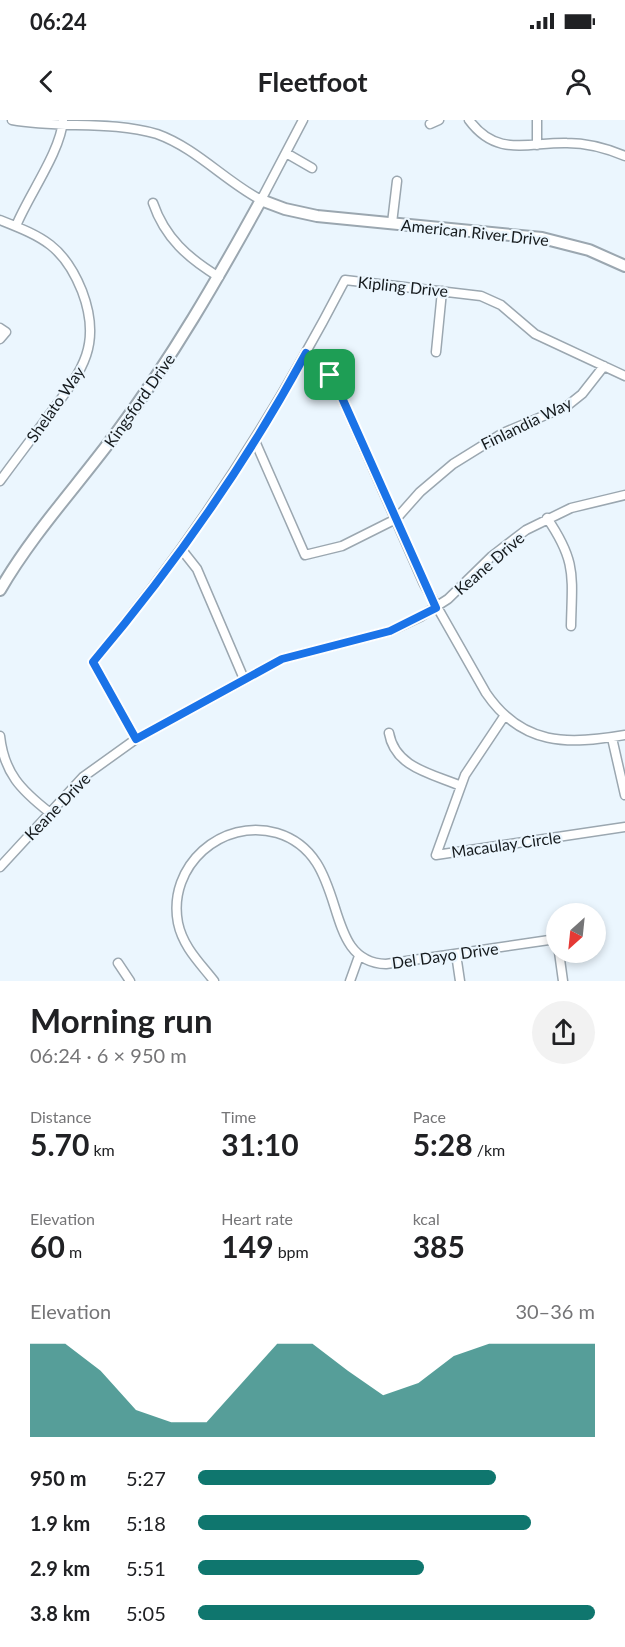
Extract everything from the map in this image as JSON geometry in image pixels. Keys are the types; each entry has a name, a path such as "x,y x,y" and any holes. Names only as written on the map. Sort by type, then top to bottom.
{"street":[{"name":"American River Drive","path":"12,120 116,124 158,135 175,142 232,183 261,200 285,209 317,216 542,238 589,250 625,266"},
{"path":"261,200 303,120"},
{"path":"469,120 483,135 503,144 581,144 625,156"},
{"path":"537,120 537,145"},
{"path":"16,226 34,187 54,152 63,122"},
{"path":"286,153 312,168"},
{"name":"American River Drive","path":"392,223 397,181"},
{"name":"Kingsford Drive","path":"0,590 34,538 144,394 219,276 261,200"},
{"path":"153,203 164,228 178,246 190,258 219,276"},
{"name":"Shelato Way","path":"0,220 40,236 67,261 87,305 91,334 87,357 77,378 0,481"},
{"name":"Kipling Drive","path":"136,739 93,662 182,550 255,441 345,280 471,294 492,300 535,334 625,376"},
{"path":"436,352 442,291"},
{"path":"0,328 6,332 0,339"},
{"path":"306,353 330,375 339,391 436,608 486,693 505,715 529,732 555,740 578,742 625,735"},
{"name":"Finlandia Way","path":"255,441 305,555 342,546 396,519 420,492 459,459 503,433 567,406 591,385 604,366"},
{"name":"Keane Drive","path":"0,867 83,777 136,739 282,659 390,631 436,608 505,545 547,518 596,500 625,495"},
{"path":"547,518 560,538 571,562 574,583 571,626"},
{"path":"182,550 198,569 244,679"},
{"name":"Macaulay Circle","path":"505,715 475,758 461,786 436,855 625,827"},
{"path":"389,733 393,747 403,760 461,786"},
{"path":"0,736 3,755 12,778 24,792 49,812"},
{"path":"612,738 625,795"},
{"path":"214,981 181,934 177,912 178,891 186,871 199,853 216,840 236,832 269,831 289,838 307,850 321,867 330,886 345,940 359,956 350,981"},
{"name":"Del Dayo Drive","path":"359,956 370,962 386,964 546,940"},
{"path":"456,954 460,981"},
{"path":"118,963 130,981"},
{"path":"561,963 563,981"}],"route":[{"path":"306,353 330,375 436,608 390,631 296,654 275,662 136,739 93,662 153,589 206,516 241,464 306,353"}]}
